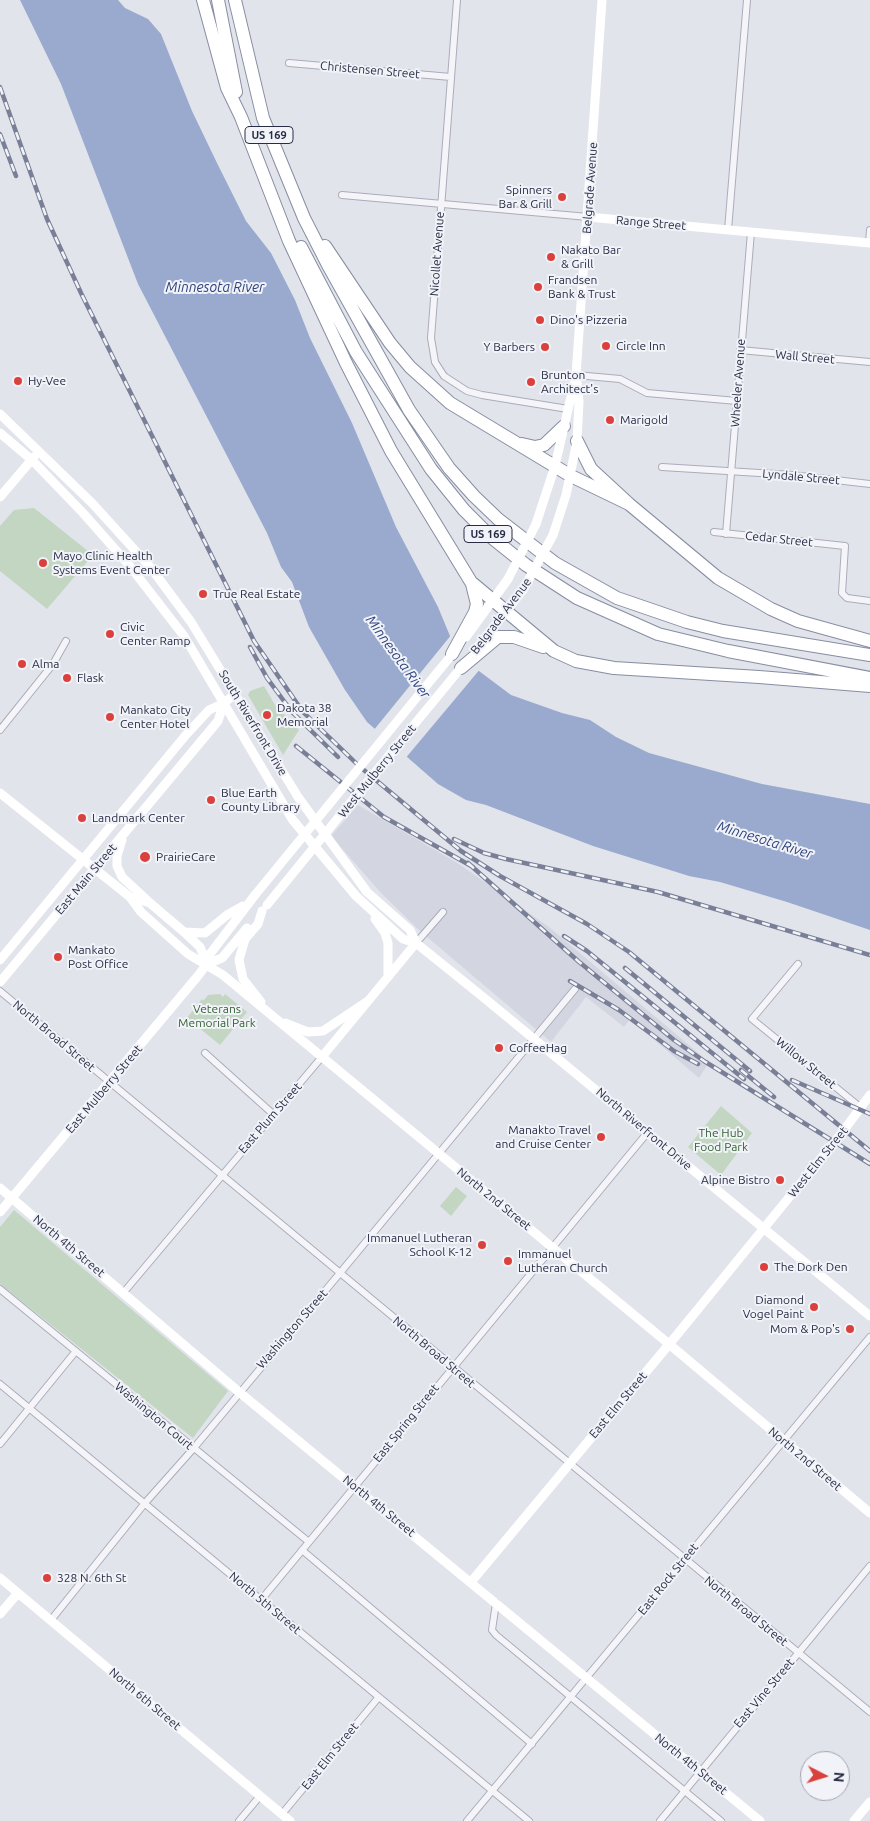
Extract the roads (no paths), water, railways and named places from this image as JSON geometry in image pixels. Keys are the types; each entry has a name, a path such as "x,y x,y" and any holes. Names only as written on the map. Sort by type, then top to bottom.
{"highway":[{"path":"203,0 226,88 241,117"},
{"name":"US 169","path":"218,0 241,117 268,183 356,352 411,440 446,490 491,537 526,565 577,598 658,634 870,678"},
{"name":"US 169","path":"235,0 263,118 304,218 337,282 428,438 449,468 474,496 525,541 586,582 617,598 652,612 723,631 870,655"},
{"path":"241,0 245,48"},
{"path":"268,183 289,241 346,363 396,459 471,582 476,604 474,622 452,654"},
{"path":"304,218 335,260 368,313 410,367 450,403 571,476 629,504"},
{"path":"517,443 535,447 544,445 564,426"},
{"path":"577,441 591,469 629,504 718,578 746,596 798,621 870,641"},
{"path":"471,582 554,652"},
{"path":"461,668 490,637 506,635 576,661 614,668 870,686"}],"main road":[{"name":"Belgrade Avenue","path":"474,622 508,579 536,524 555,466 576,375 602,0"},
{"name":"Range Street","path":"588,217 870,242"},
{"name":"Belgrade Avenue","path":"490,637 523,590 553,535 571,476 577,441 579,402 576,375"},
{"name":"South Riverfront Drive","path":"0,414 92,503 151,568 191,622 298,797 366,892 410,930 416,944"},
{"name":"South Riverfront Drive","path":"0,433 32,460 129,565 184,636 292,819 356,896 403,939 416,944"},
{"path":"0,497 39,450"},
{"name":"Belgrade Avenue","path":"422,690 452,654"},
{"name":"West Mulberry Street","path":"264,908 461,668"},
{"name":"West Mulberry Street","path":"246,905 422,690"},
{"name":"East Main Street","path":"0,960 208,710 224,703 235,694"},
{"name":"East Main Street","path":"0,982 218,721 224,703"},
{"name":"North 2nd Street","path":"0,792 130,897 141,912 188,954 207,964 272,1017 669,1344 870,1513"},
{"path":"124,833 117,856 117,866 122,877 150,903"},
{"path":"356,896 385,933 388,943 388,977"},
{"name":"North 2nd Street","path":"130,897 150,903 184,932 200,947 207,964"},
{"path":"207,964 210,954 246,905"},
{"path":"184,932 205,933 227,915 246,905"},
{"path":"207,964 222,958 264,908"},
{"path":"264,908 258,924 245,939 240,952 240,965 243,979 272,1017 302,1031 317,1032 332,1027 368,1001"},
{"name":"East Plum Street","path":"321,1058 416,944"},
{"name":"North Riverfront Drive","path":"416,944 534,1038 870,1316"},
{"name":"East Mulberry Street","path":"0,1212 207,964"},
{"name":"West Elm Street","path":"764,1228 870,1095"},
{"name":"North 4th Street","path":"0,1188 239,1392 760,1821"},
{"name":"East Elm Street","path":"470,1582 764,1228"},
{"name":"North 6th Street","path":"0,1578 290,1821"},
{"path":"0,1614 18,1593"},
{"path":"854,1821 870,1802"}],"street":[{"name":"Nicollet Avenue","path":"457,0 431,338 435,362 444,376 467,391 482,396 568,409"},
{"path":"728,230 747,0"},
{"name":"Christensen Street","path":"289,63 451,77"},
{"name":"Range Street","path":"342,195 588,217"},
{"path":"870,230 870,242"},
{"name":"Wheeler Avenue","path":"726,534 751,232"},
{"name":"Wall Street","path":"740,350 870,362"},
{"path":"576,375 620,380 647,393 737,400"},
{"name":"Lyndale Street","path":"662,467 870,484"},
{"name":"Cedar Street","path":"714,532 844,546 842,587 844,596 851,599 870,601"},
{"path":"0,730 53,664 66,641"},
{"path":"416,944 443,912"},
{"name":"Willow Street","path":"798,964 752,1019 860,1107"},
{"name":"Washington Street","path":"51,1620 145,1503 193,1449 340,1274 437,1153 575,989"},
{"name":"North Broad Street","path":"0,991 870,1712"},
{"path":"205,1053 273,1114"},
{"name":"East Plum Street","path":"124,1292 321,1058"},
{"name":"East Spring Street","path":"261,1600 648,1132"},
{"name":"Washington Court","path":"0,1289 193,1449 309,1542"},
{"name":"East Rock Street","path":"467,1821 870,1336"},
{"path":"0,1444 76,1351"},
{"name":"North 5th Street","path":"0,1384 529,1821"},
{"path":"302,1550 532,1744"},
{"name":"East Vine Street","path":"660,1821 699,1771 870,1566"},
{"path":"496,1603 492,1630 496,1635 721,1821"},
{"name":"East Elm Street","path":"282,1814 378,1698"},
{"path":"239,1821 260,1796"}],"water":[{"name":"Minnesota River","path":"20,0 118,0 125,8 148,19 161,34 192,111 217,163 246,221 271,253 295,300 310,338 352,423 396,527 438,607 450,636 467,662 511,695 562,713 590,720 616,737 649,753 762,784 870,804 870,930 787,902 720,882 689,876 593,846 486,805 466,800 438,784 367,722 345,690 309,627 292,582 281,567 267,533 138,284 61,84"}],"railway":[{"path":"0,87 47,219 81,293 254,641 303,712 359,766 461,851 500,876 587,924 629,952 870,1151"},
{"path":"0,134 16,176"},
{"path":"250,647 267,678 292,712 338,757"},
{"path":"296,746 384,817 473,867"},
{"path":"454,839 484,853 658,892 870,955"},
{"path":"468,863 578,961 674,1040 704,1061 870,1164"},
{"path":"564,936 587,951 744,1079"},
{"path":"625,968 750,1071"},
{"path":"570,981 619,1010 674,1051 698,1064"},
{"path":"741,1070 774,1097"},
{"path":"792,1080 870,1114"}],"place":[{"name":"Spinners Bar & Grill","path":"562,197"},
{"name":"Nakato Bar & Grill","path":"551,257"},
{"name":"Frandsen Bank & Trust","path":"538,287"},
{"name":"Dino's Pizzeria","path":"540,320"},
{"name":"Circle Inn","path":"606,346"},
{"name":"Y Barbers","path":"545,347"},
{"name":"Hy-Vee","path":"18,381"},
{"name":"Brunton Architect's","path":"531,382"},
{"name":"Marigold","path":"610,420"},
{"name":"Mayo Clinic Health Systems Event Center","path":"43,563"},
{"name":"True Real Estate","path":"203,594"},
{"name":"Civic Center Ramp","path":"110,634"},
{"name":"Alma","path":"22,664"},
{"name":"Flask","path":"67,678"},
{"name":"Dakota 38 Memorial","path":"267,715"},
{"name":"Mankato City Center Hotel","path":"110,717"},
{"name":"Blue Earth County Library","path":"211,800"},
{"name":"Landmark Center","path":"82,818"},
{"name":"PrairieCare","path":"145,857"},
{"name":"Mankato Post Office","path":"58,957"},
{"name":"CoffeeHag","path":"499,1048"},
{"name":"Manakto Travel and Cruise Center","path":"601,1137"},
{"name":"Alpine Bistro","path":"780,1180"},
{"name":"Immanuel Lutheran School K-12","path":"482,1245"},
{"name":"Immanuel Lutheran Church","path":"508,1261"},
{"name":"The Dork Den","path":"764,1267"},
{"name":"Diamond Vogel Paint","path":"814,1307"},
{"name":"Mom & Pop's","path":"850,1329"},
{"name":"328 N. 6th St","path":"47,1578"}],"park label":[{"name":"Veterans Memorial Park","path":"217,1016"},
{"name":"The Hub Food Park","path":"721,1140"}]}
